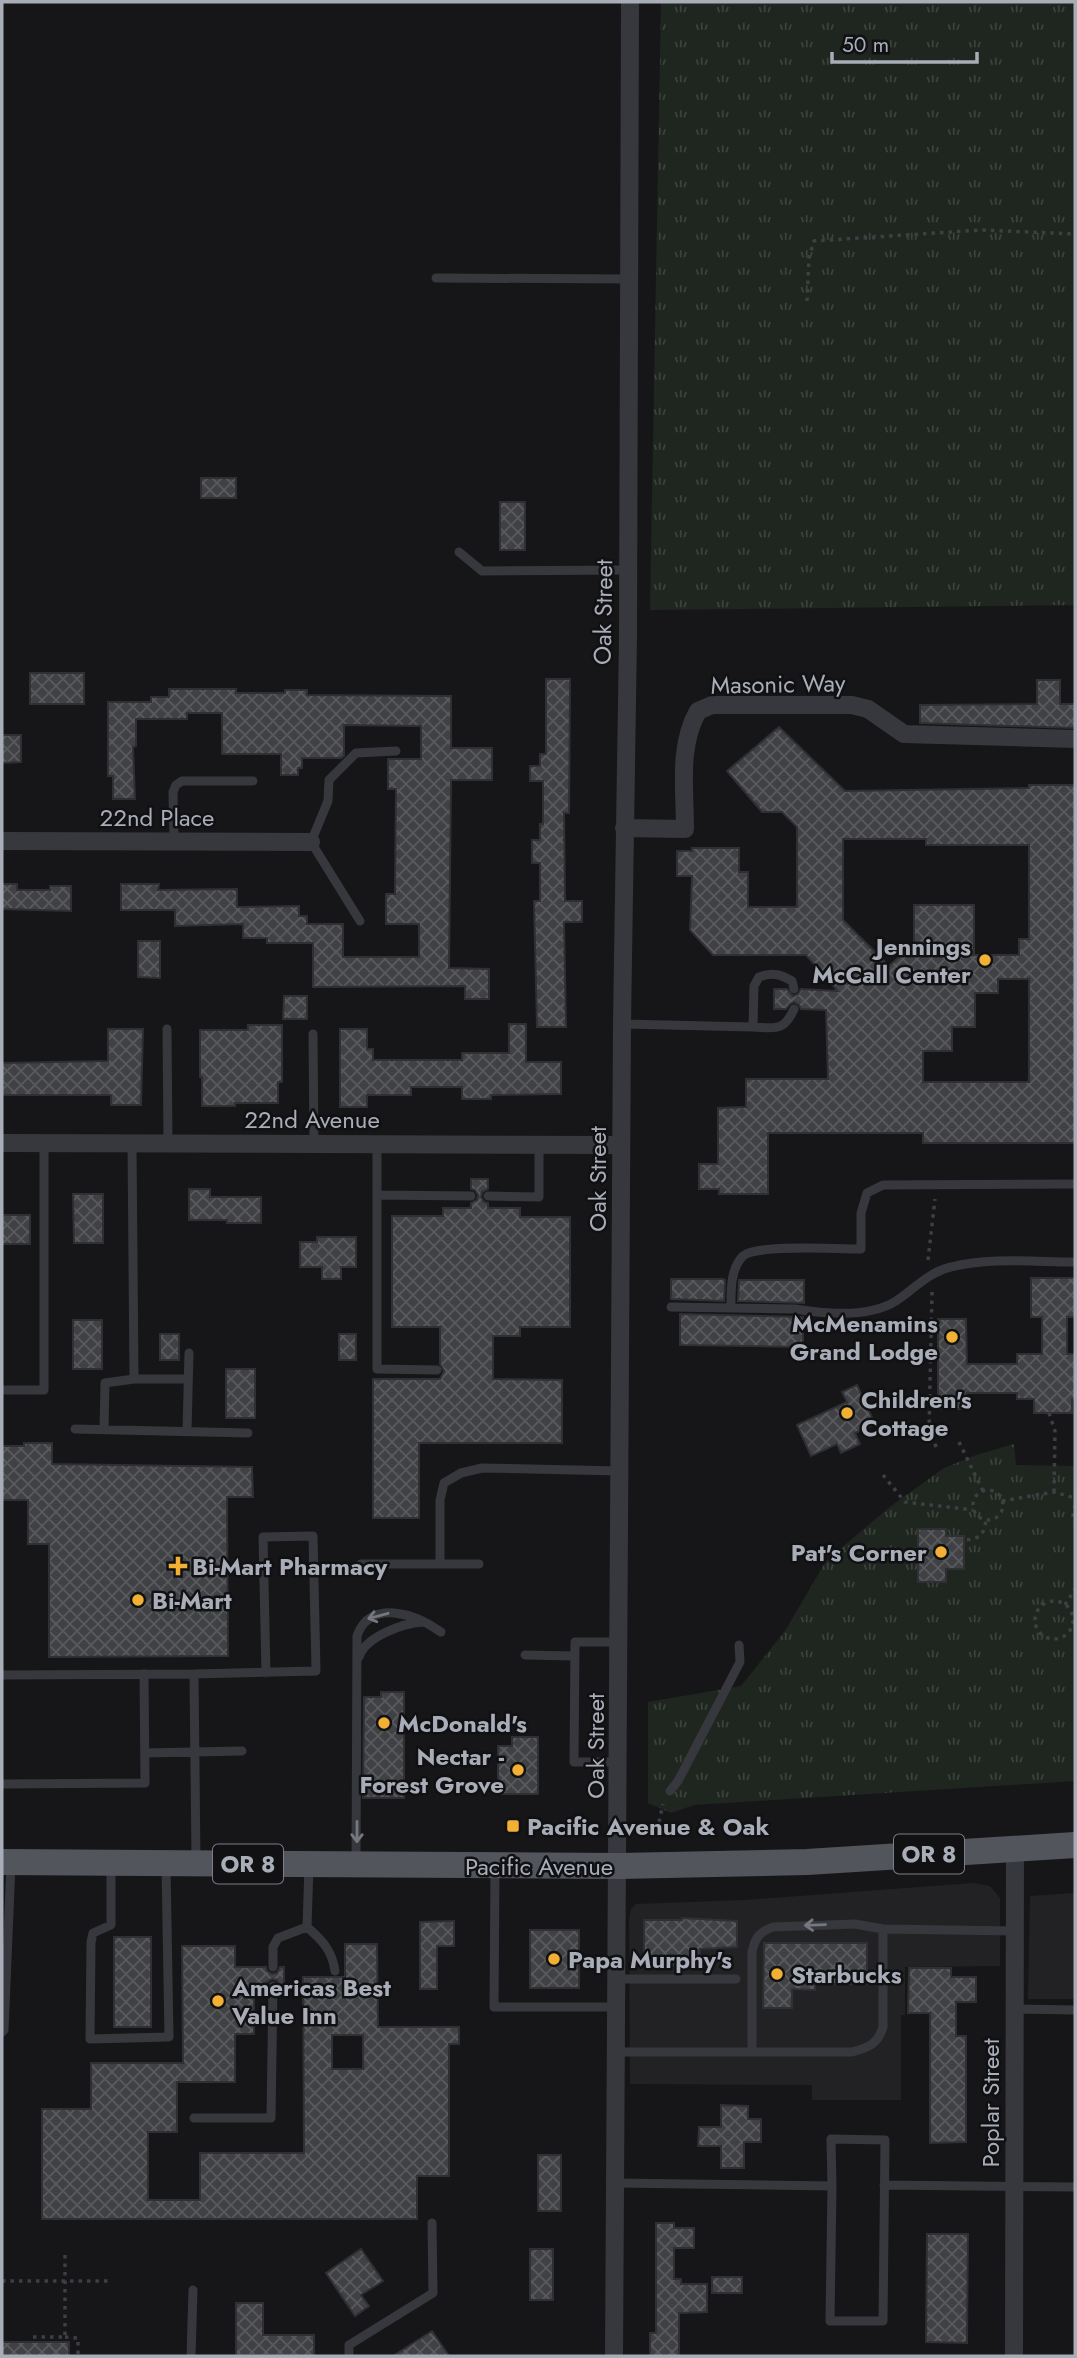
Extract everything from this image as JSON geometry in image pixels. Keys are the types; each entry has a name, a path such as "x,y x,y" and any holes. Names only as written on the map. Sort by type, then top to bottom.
{"main road":[{"name":"Pacific Avenue","path":"6,1862 619,1866 807,1862 1075,1845"}],"street":[{"name":"Oak Street","path":"614,2356 630,2"},
{"name":"Masonic Way","path":"624,828 685,829 687,736 698,710 712,705 852,705 868,709 904,734 1075,739"},
{"name":"22nd Place","path":"2,841 311,842"},
{"name":"22nd Avenue","path":"2,1143 621,1145"},
{"name":"Poplar Street","path":"1014,2356 1015,1849"}],"lane":[{"path":"436,278 629,279"},
{"path":"459,552 482,571 628,570"},
{"path":"360,921 311,842 328,801 329,780 356,753 396,751"},
{"path":"174,842 173,792 176,785 182,781 253,781"},
{"path":"753,1027 754,986 758,977 781,974 792,981 794,989"},
{"path":"622,1024 779,1028 789,1021 794,1009"},
{"path":"167,1029 168,1143"},
{"path":"313,1034 314,1144"},
{"path":"2,1390 44,1390 44,1143"},
{"path":"132,1143 134,1379"},
{"path":"376,1144 377,1368 438,1370"},
{"path":"488,1196 539,1197 539,1145"},
{"path":"731,1308 734,1270 744,1255 761,1249 861,1248 861,1213 867,1192 883,1185 1075,1184"},
{"path":"376,1195 471,1196"},
{"path":"671,1307 795,1309 814,1312 869,1311 894,1303 929,1276 950,1267 977,1263 1075,1262"},
{"path":"187,1431 189,1353"},
{"path":"104,1429 105,1384 134,1379 187,1379"},
{"path":"75,1429 248,1433"},
{"path":"440,1564 440,1500 444,1483 461,1473 482,1468 620,1471"},
{"path":"2,1675 194,1674 316,1671 313,1536 263,1536 266,1672"},
{"path":"361,1564 479,1564"},
{"path":"356,1864 357,1636 365,1620 373,1615 394,1613 425,1622 441,1632"},
{"path":"357,1664 365,1644 412,1623 425,1622"},
{"path":"619,1762 573,1762 575,1642 620,1642"},
{"path":"670,1791 727,1690 740,1662 739,1645"},
{"path":"525,1655 575,1656"},
{"path":"2,1784 145,1783 144,1674"},
{"path":"194,1674 196,1863"},
{"path":"145,1754 242,1752"},
{"path":"2,2032 6,1862"},
{"path":"111,1863 111,1925 93,1933 91,1942 90,2039 169,2037 166,1863"},
{"path":"309,1864 307,1927 326,1944 334,1959 335,1971"},
{"path":"495,1866 494,2007 618,2007"},
{"path":"752,2052 752,1952 761,1931 773,1927 855,1924 883,1928 1015,1931"},
{"path":"273,1967 273,1947 278,1938 307,1927"},
{"path":"617,2052 852,2052 872,2045 880,2037 883,2027 883,1928"},
{"path":"618,1979 736,1979"},
{"path":"194,2118 271,2118 272,1986"},
{"path":"1015,2010 1075,2010"},
{"path":"831,2139 885,2140 883,2322 830,2321 832,2186 831,2139"},
{"path":"616,2183 832,2186"},
{"path":"884,2185 1075,2188"},
{"path":"349,2356 349,2345 433,2293 432,2223"},
{"path":"191,2356 193,2290"}],"path":[{"path":"807,301 809,258 814,241 981,230 1075,234"},
{"path":"936,1184 927,1267 932,1282 929,1430 937,1449"},
{"path":"1049,1413 1055,1431 1054,1492"},
{"path":"959,1442 983,1491"},
{"path":"883,1475 905,1502 973,1510 986,1520 997,1517 1001,1512 1002,1501 995,1492 983,1491 974,1498 973,1510"},
{"path":"1002,1501 1054,1492 1075,1498"},
{"path":"1075,1505 1075,1523"},
{"path":"967,1540 978,1538 984,1532 986,1520"},
{"path":"1065,1605 1075,1589"},
{"path":"1050,1602 1065,1605 1073,1616 1070,1630 1058,1639 1043,1636 1035,1624 1038,1609 1050,1602"},
{"path":"659,1822 664,1799 670,1791"},
{"path":"65,2251 65,2337"},
{"path":"2,2281 111,2281"},
{"path":"33,2337 78,2338 78,2356"}],"shaded area":[{"path":"973,1883 990,1886 1000,1898 1000,1966 905,1967 905,2015 901,2015 901,2100 812,2100 812,2085 630,2084 629,1919 631,1909 636,1904 744,1900"},
{"path":"1075,1893 1075,1999 1028,1999 1030,1896"}],"green space":[{"path":"661,2 1075,2 1075,605 650,610"},
{"path":"1014,1444 1016,1465 1075,1466 1075,1781 694,1805 671,1813 648,1803 648,1702 741,1686 785,1631 826,1561 891,1506 944,1468"}],"building":[{"path":"201,478 236,478 236,498 201,498"},
{"path":"500,502 525,502 525,550 500,550"},
{"path":"30,673 84,673 84,704 30,704"},
{"path":"546,679 570,679 569,813 564,813 565,901 582,901 582,922 564,922 566,1027 537,1027 534,901 540,901 540,863 532,863 532,840 540,840 540,824 543,824 543,781 530,781 530,766 540,766 540,754 546,754"},
{"path":"1037,680 1060,680 1060,704 1075,704 1075,728 920,723 920,705 1037,704"},
{"path":"169,689 236,689 236,693 307,690 307,695 451,696 451,748 492,748 492,780 451,780 449,968 489,969 489,999 465,999 465,986 313,987 313,943 267,943 267,938 243,938 243,924 175,926 175,910 121,910 121,884 159,884 158,890 237,889 237,907 299,906 299,916 307,916 307,924 343,924 343,957 419,957 419,924 386,924 386,894 395,894 396,789 388,789 388,759 421,759 421,726 344,725 344,756 302,758 302,768 298,768 298,775 281,775 281,754 222,754 222,713 187,713 187,719 136,719 136,746 133,747 135,799 113,799 113,776 108,776 108,702 151,702 151,697 169,697"},
{"name":"Jennings McCall Center","path":"779,727 845,791 1075,785 1075,1143 923,1143 923,1133 768,1133 768,1194 719,1194 719,1189 699,1189 699,1164 718,1164 718,1108 746,1107 746,1079 828,1079 826,1010 801,1009 794,1002 786,1009 774,1009 774,989 787,989 793,996 801,989 838,991 806,955 713,955 690,930 692,876 677,876 677,851 692,851 692,848 739,848 739,872 748,872 748,907 797,907 797,827 782,812 762,812 727,771","holes":["843,839 926,839 926,845 1029,845 1029,939 1019,939 1019,955 974,955 974,905 914,905 914,944 889,966 843,920","998,979 1029,979 1029,1082 923,1082 923,1051 952,1051 952,1027 975,1027 975,993 998,993"]},
{"path":"2,735 21,735 21,762 2,763"},
{"path":"2,884 17,884 17,890 50,890 50,886 71,886 71,911 2,909"},
{"path":"138,941 160,941 160,978 138,977"},
{"path":"284,996 307,996 307,1019 283,1019"},
{"path":"509,1024 526,1024 526,1062 561,1062 561,1094 491,1095 491,1099 462,1099 462,1087 411,1087 411,1095 367,1095 367,1107 340,1107 340,1029 367,1029 367,1049 373,1049 373,1060 462,1060 462,1053 509,1053"},
{"path":"248,1025 282,1025 282,1082 278,1082 278,1103 202,1106 200,1030 248,1030"},
{"path":"108,1029 143,1029 141,1105 111,1105 111,1095 2,1095 2,1063 108,1061"},
{"path":"471,1179 488,1179 488,1189 482,1192 481,1197 488,1203 488,1208 520,1208 520,1217 570,1217 570,1327 520,1327 520,1336 493,1336 493,1379 562,1380 562,1443 419,1443 419,1518 373,1518 373,1379 440,1379 444,1371 440,1364 440,1327 392,1327 392,1216 443,1216 443,1208 471,1208 471,1203 477,1200 478,1195 471,1189"},
{"path":"189,1189 210,1189 210,1197 261,1197 261,1223 189,1220"},
{"path":"73,1194 103,1194 103,1243 74,1243"},
{"path":"2,1215 30,1215 30,1244 2,1244"},
{"path":"317,1237 356,1237 356,1267 341,1267 341,1279 322,1279 322,1267 300,1267 300,1242 317,1242"},
{"name":"McMenamins Grand Lodge","path":"1031,1278 1075,1278 1075,1317 1067,1317 1067,1354 1075,1354 1075,1399 1072,1399 1072,1413 1034,1413 1034,1399 1017,1399 1017,1393 967,1393 967,1409 938,1409 938,1319 966,1319 967,1364 1017,1364 1017,1354 1042,1354 1042,1317 1031,1317"},
{"path":"671,1279 723,1279 724,1301 671,1299"},
{"path":"739,1280 804,1280 804,1303 738,1301"},
{"path":"680,1314 803,1317 803,1347 680,1345"},
{"path":"73,1320 102,1320 102,1369 73,1369"},
{"path":"160,1334 179,1334 179,1360 160,1360"},
{"path":"339,1334 356,1334 356,1360 339,1360"},
{"path":"226,1369 255,1369 255,1418 226,1418"},
{"name":"Children's Cottage","path":"857,1385 875,1424 855,1433 860,1444 841,1453 837,1444 811,1456 797,1425 847,1402 842,1392"},
{"name":"Bi-Mart","path":"24,1443 52,1443 52,1464 252,1467 253,1497 227,1497 228,1656 49,1657 49,1544 28,1544 28,1500 2,1500 2,1446 24,1446"},
{"name":"Pat's Corner","path":"918,1529 946,1529 946,1536 964,1536 964,1569 946,1569 946,1582 918,1582"},
{"name":"McDonald's","path":"381,1692 404,1692 404,1798 363,1798 364,1697 381,1697"},
{"name":"Nectar - Forest Grove","path":"512,1737 538,1737 538,1794 498,1794 498,1746 512,1746"},
{"path":"682,1918 737,1921 737,1947 700,1949 700,1966 644,1966 644,1920"},
{"path":"454,1921 454,1946 437,1946 437,1989 420,1989 420,1922"},
{"name":"Papa Murphy's","path":"530,1930 579,1930 579,1988 530,1988"},
{"path":"114,1937 151,1937 151,2027 114,2027"},
{"path":"764,1943 867,1943 867,1984 815,1984 815,1990 792,1989 792,2008 763,2008"},
{"path":"345,1944 377,1944 378,2027 459,2027 459,2044 449,2044 449,2176 417,2176 417,2219 42,2219 42,2109 91,2109 91,2063 183,2063 182,1946 235,1946 235,1967 266,1967 272,1974 284,1967 284,1986 272,1979 266,1986 254,1986 254,2034 235,2034 235,2082 177,2082 177,2132 148,2132 148,2200 200,2200 200,2153 304,2153 303,1977 345,1977","holes":["332,2035 363,2035 363,2069 332,2069"]},
{"path":"909,1968 951,1968 951,1977 976,1977 976,2002 956,2002 956,2036 966,2036 966,2142 930,2143 930,2013 908,2013"},
{"path":"721,2105 748,2106 748,2119 761,2119 761,2142 744,2142 744,2168 721,2168 721,2146 698,2146 699,2127 721,2127"},
{"path":"538,2155 561,2155 561,2211 538,2211"},
{"path":"656,2223 674,2223 674,2228 694,2228 694,2248 674,2248 674,2279 681,2279 681,2284 707,2284 707,2312 679,2313 679,2356 650,2356 650,2333 656,2333"},
{"path":"927,2234 968,2234 967,2343 926,2342"},
{"path":"361,2249 383,2281 361,2295 369,2306 355,2316 326,2273"},
{"path":"530,2249 553,2249 553,2300 530,2300"},
{"path":"712,2277 742,2277 742,2293 712,2293"},
{"path":"236,2303 263,2303 263,2335 314,2335 314,2356 236,2355"},
{"path":"432,2331 449,2356 393,2356"},
{"path":"2,2342 69,2342 69,2356 2,2356"}],"place":[{"name":"Jennings McCall Center","path":"985,960"},
{"name":"McMenamins Grand Lodge","path":"952,1337"},
{"name":"Children's Cottage","path":"847,1413"},
{"name":"Pat's Corner","path":"941,1552"},
{"name":"Bi-Mart Pharmacy","path":"178,1566"},
{"name":"Bi-Mart","path":"138,1600"},
{"name":"McDonald's","path":"384,1723"},
{"name":"Nectar - Forest Grove","path":"518,1770"},
{"name":"Pacific Avenue & Oak","path":"513,1826"},
{"name":"Papa Murphy's","path":"554,1959"},
{"name":"Starbucks","path":"777,1974"},
{"name":"Americas Best Value Inn","path":"218,2001"}]}
